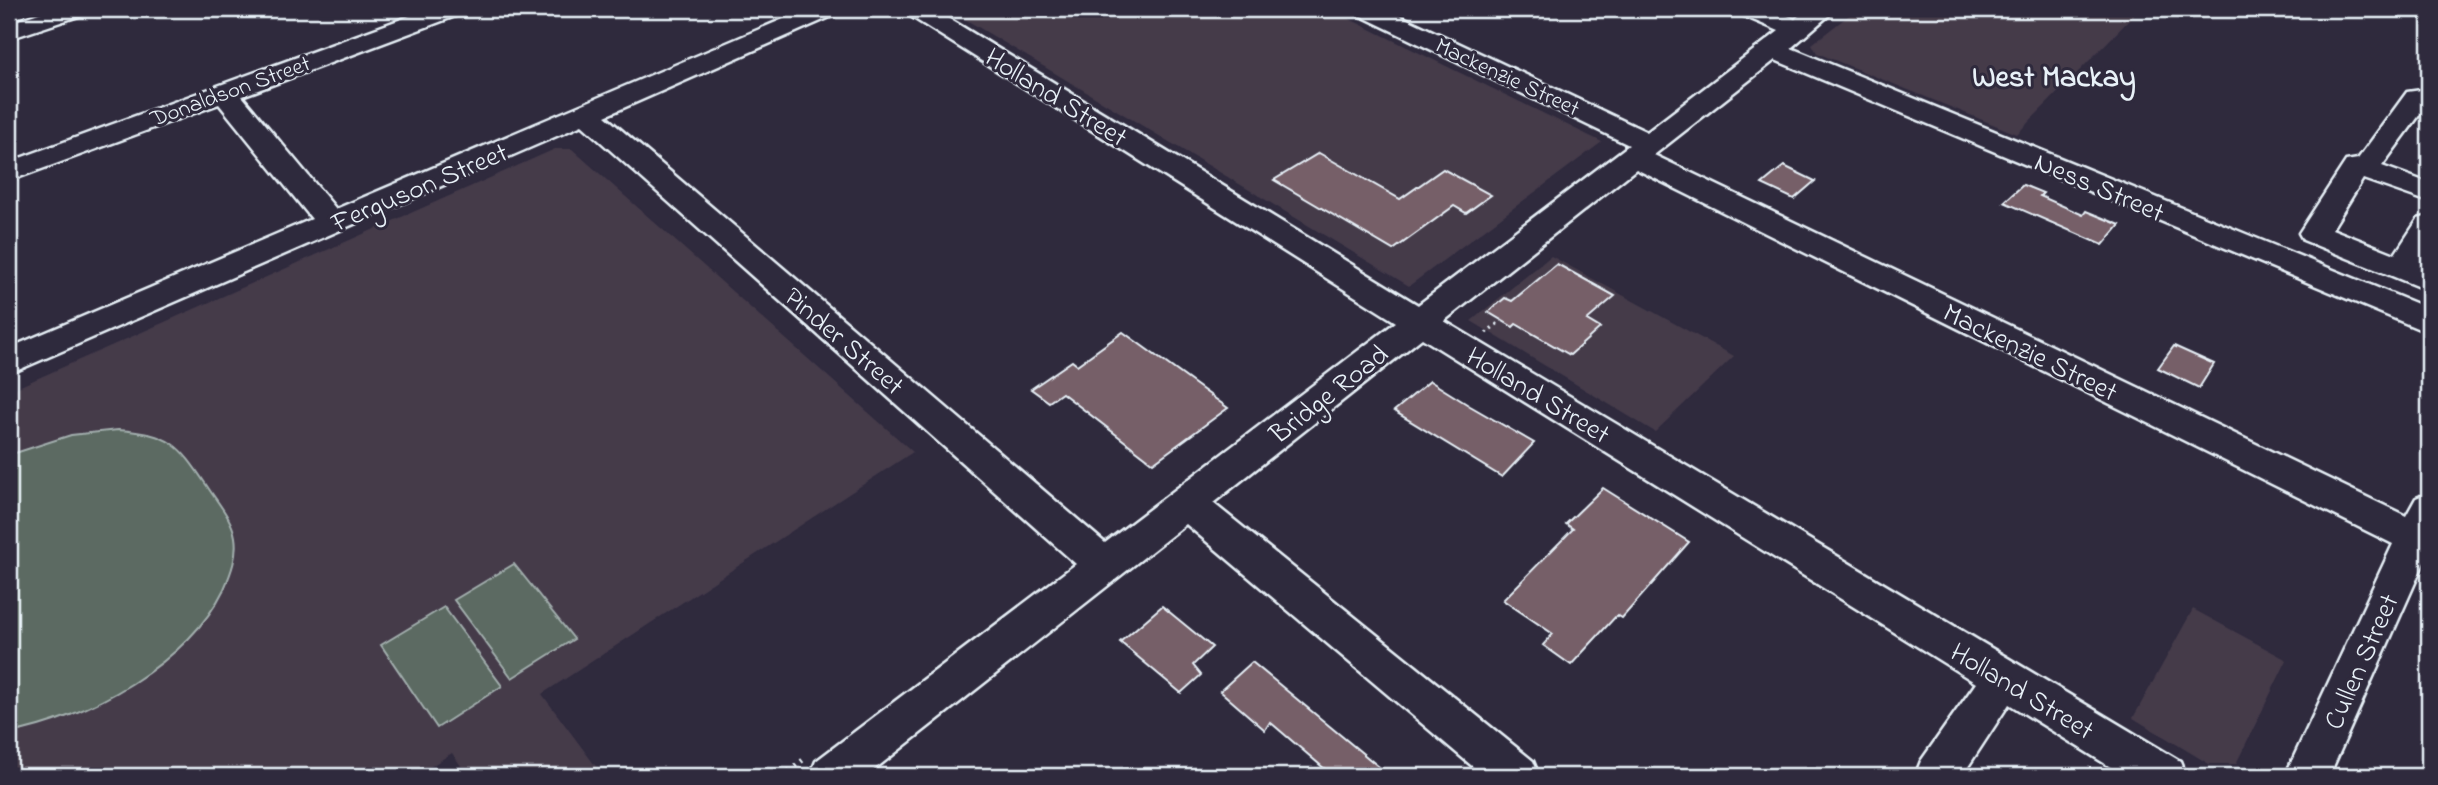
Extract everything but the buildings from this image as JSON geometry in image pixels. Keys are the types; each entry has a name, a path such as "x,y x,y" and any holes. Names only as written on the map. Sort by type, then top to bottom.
{"street":[{"path":"9,31 76,9"},
{"name":"Donaldson Street","path":"9,172 452,9"},
{"name":"Ferguson Street","path":"9,362 828,9"},
{"name":"Holland Street","path":"916,9 2164,776"},
{"name":"Mackenzie Street","path":"1366,9 1642,151 2425,530"},
{"name":"Ness Street","path":"1748,9 1797,29 2429,322"},
{"name":"Bridge Road","path":"832,776 1797,29"},
{"path":"224,92 331,223"},
{"path":"2365,170 2417,98 2429,97"},
{"name":"Pinder Street","path":"586,114 1105,566"},
{"path":"2429,193 2356,167 2314,233 2416,274 2429,226"},
{"path":"1185,503 1517,776"},
{"name":"Cullen Street","path":"2307,776 2425,530"},
{"path":"1937,776 2003,678"}],"path":[{"path":"1485,333 1502,320"}],"shaded area":[{"path":"948,9 1329,9 1602,142 1409,286"},
{"path":"1857,9 2140,9 2017,134 1817,53 1812,44"},
{"path":"555,149 572,149 913,452 542,694 603,776 468,776 452,753 416,776 9,776 9,391"},
{"path":"1551,256 1734,356 1655,432 1471,321"},
{"path":"2193,609 2287,660 2236,764 2209,764 2133,718"}],"green space":[{"path":"118,430 162,438 189,460 231,523 236,550 229,577 208,616 186,641 161,663 102,701 39,726 9,733 9,455 71,435"},
{"path":"514,564 574,639 512,678 454,600"},
{"path":"444,607 502,686 437,728 381,645"}],"district":[{"name":"West Mackay","path":"2054,76"}]}
